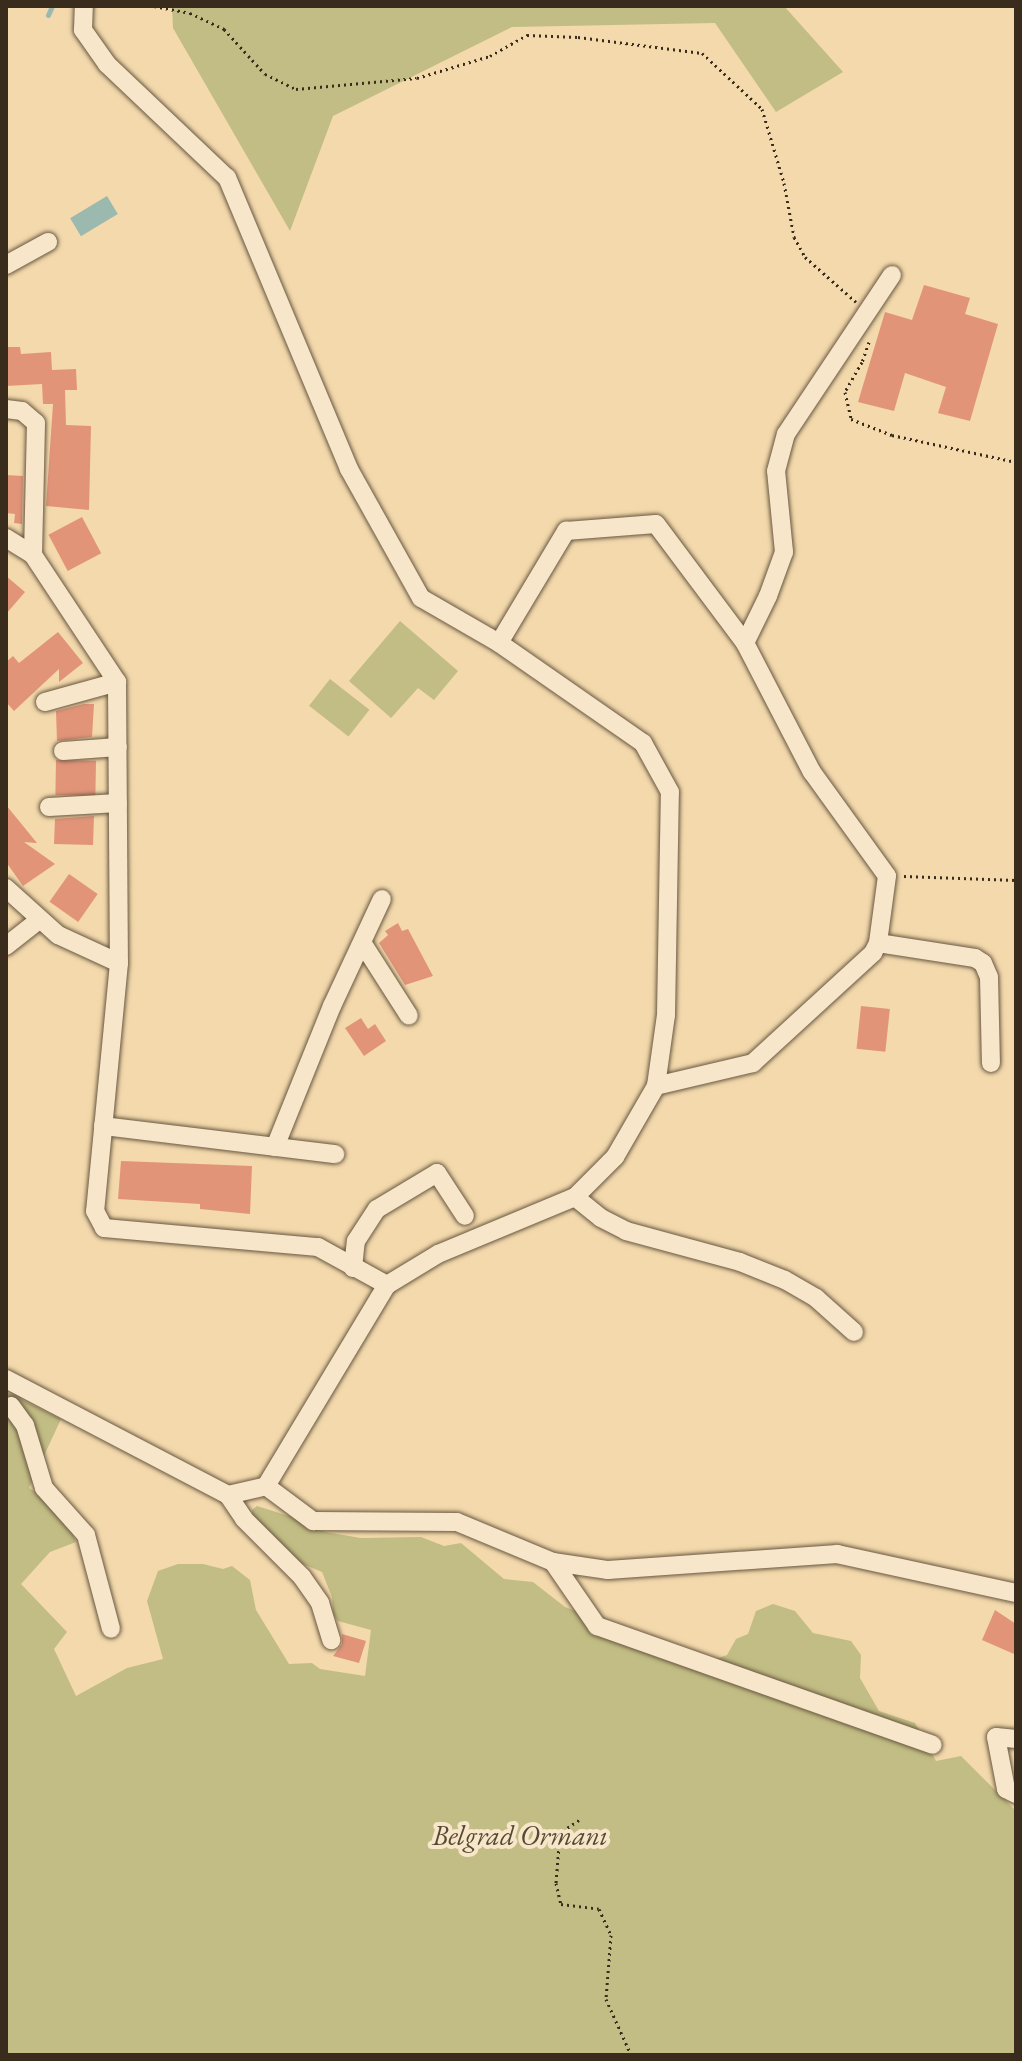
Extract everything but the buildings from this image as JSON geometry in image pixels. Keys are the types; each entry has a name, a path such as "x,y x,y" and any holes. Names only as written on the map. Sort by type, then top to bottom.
{"street":[{"path":"84,6 83,30 107,64 227,178 349,469 421,598 499,643 643,743 670,792 666,1015 656,1086 615,1157 575,1197 438,1254 387,1285 266,1486 228,1495"},
{"path":"6,265 48,242"},
{"path":"745,643 768,596 784,552 776,471 786,434 892,275"},
{"path":"6,409 22,411 36,423 33,555"},
{"path":"499,643 566,531 656,524 745,643 812,772 887,876 878,943 873,953 753,1063 656,1086"},
{"path":"9,543 33,555 117,682 119,963 95,1211 104,1228 318,1247 387,1285"},
{"path":"45,702 117,682"},
{"path":"63,751 118,747"},
{"path":"49,807 118,803"},
{"path":"6,888 58,935 119,963"},
{"path":"275,1147 332,1006 382,899"},
{"path":"6,946 39,920"},
{"path":"878,943 975,958 983,963 989,977 991,1063"},
{"path":"363,944 409,1016"},
{"path":"103,1126 335,1154"},
{"path":"353,1268 356,1241 377,1209 437,1173 465,1216"},
{"path":"575,1197 601,1218 626,1231 740,1262 785,1280 816,1298 854,1332"},
{"path":"111,1629 86,1535 74,1517 44,1488 25,1425 8,1414 11,1382 228,1495 244,1519 302,1577 320,1603 331,1640"},
{"path":"266,1486 313,1521 457,1522 553,1562 608,1570 837,1554 1016,1593"},
{"path":"553,1562 597,1626 933,1745"},
{"path":"1016,1739 996,1737 1006,1789 1016,1794"}],"path":[{"path":"154,6 190,13 216,25 233,38 265,74 296,89 417,78 490,56 527,35 567,35 702,53 762,109 784,183 794,237 805,257 848,295 865,316 869,345 844,397 851,419 864,427 892,435 1016,462"},
{"path":"887,876 1016,880"},
{"path":"579,1820 560,1833 556,1883 561,1904 599,1909 611,1935 606,1999 631,2055"}],"green space":[{"path":"172,6 784,6 843,72 776,112 715,23 512,27 333,116 290,231 173,28"},
{"path":"400,621 458,671 434,700 418,688 391,718 349,681"},
{"path":"330,679 369,710 348,737 309,706"},
{"name":"Belgrad Ormanı","path":"6,1392 61,1419 29,1488 62,1508 76,1542 50,1552 21,1584 67,1632 54,1649 76,1696 127,1668 163,1659 147,1601 158,1571 178,1564 203,1564 223,1569 232,1566 250,1580 256,1610 289,1664 312,1663 320,1669 365,1676 371,1630 338,1621 333,1614 332,1597 322,1572 293,1560 252,1516 252,1510 257,1506 325,1532 361,1538 421,1537 444,1546 461,1543 504,1579 533,1582 565,1607 710,1661 727,1655 736,1639 748,1634 756,1611 773,1604 795,1611 813,1633 851,1641 861,1655 860,1678 879,1711 915,1723 936,1761 961,1756 1016,1811 1016,2055 6,2055"}],"water":[{"path":"107,196 118,214 81,236 70,218"}],"waterway":[{"path":"48,15 52,6"}]}
